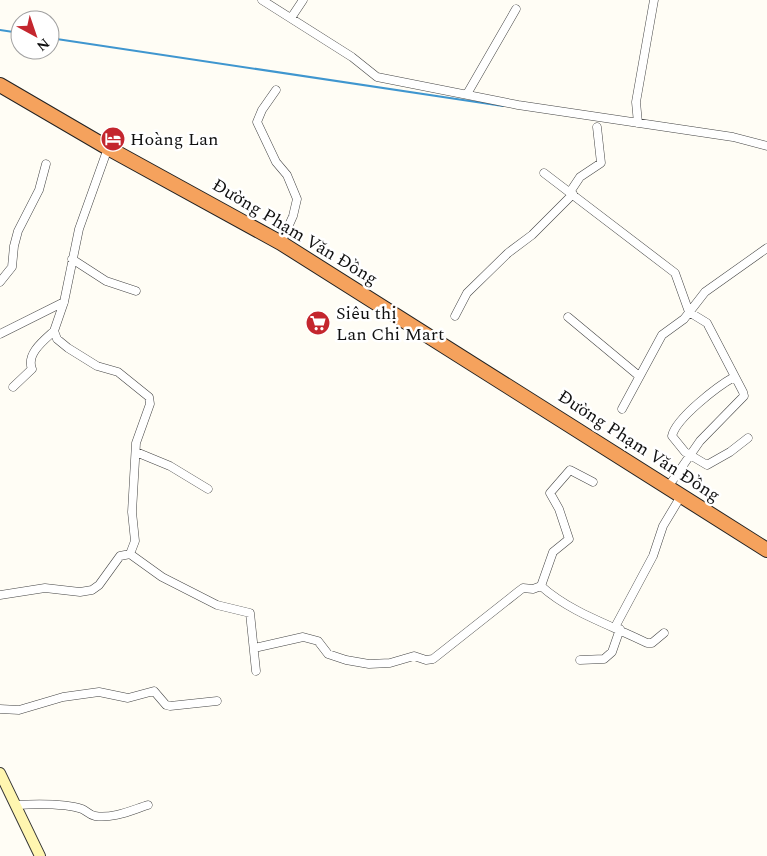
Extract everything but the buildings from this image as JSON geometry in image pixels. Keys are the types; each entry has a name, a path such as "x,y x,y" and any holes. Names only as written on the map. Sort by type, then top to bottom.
{"highway":[{"name":"Đường Phạm Văn Đồng","path":"0,85 108,148 281,243 767,550"}],"main road":[{"path":"0,773 40,856"}],"street":[{"path":"262,0 352,57 377,77 518,105 733,137 767,146"},
{"path":"291,18 303,0"},
{"path":"638,123 636,102 654,0"},
{"path":"467,94 516,9"},
{"path":"276,90 262,110 257,122 276,162 288,175 297,199 293,216 281,243"},
{"path":"455,316 468,293 508,253 532,235 572,193 580,177 601,163 597,127"},
{"path":"13,386 32,369 31,358 37,348 54,331 64,302 82,218 108,148"},
{"path":"0,282 12,267 18,231 39,190 46,164"},
{"path":"544,173 675,273 689,312 707,323 744,396 700,441 668,487"},
{"path":"622,410 662,335 681,322 705,292 767,248"},
{"path":"72,259 106,282 136,291"},
{"path":"0,334 64,302"},
{"path":"568,318 639,376"},
{"path":"54,331 57,339 74,352 97,366 118,372 149,397 150,404 136,443 132,512 135,542 130,554"},
{"path":"734,377 711,392 690,411 672,433 685,452 708,465 730,452 748,438"},
{"path":"136,452 170,466 208,489"},
{"path":"254,648 303,637 318,641 328,654 346,660 379,665 414,656 430,660 523,588 534,589 541,586 553,552 569,539 559,509 550,493 570,470 593,482"},
{"path":"580,660 604,659 612,652 618,628 653,556 663,526 681,496"},
{"path":"0,595 45,588 80,592 92,590 99,585 120,556 130,554 162,577 217,605 250,614 256,671"},
{"path":"541,586 554,597 583,614 618,628 650,644 664,633"},
{"path":"0,709 19,710 63,697 99,692 128,698 154,690 166,705 170,706 217,701"},
{"path":"16,805 50,805 82,809 94,816 121,814 148,805"}],"waterway":[{"path":"0,30 10,32"},
{"path":"60,40 503,106"}],"place":[{"name":"Hoàng Lan","path":"113,139"},
{"name":"Siêu thị Lan Chi Mart","path":"318,323"}]}
